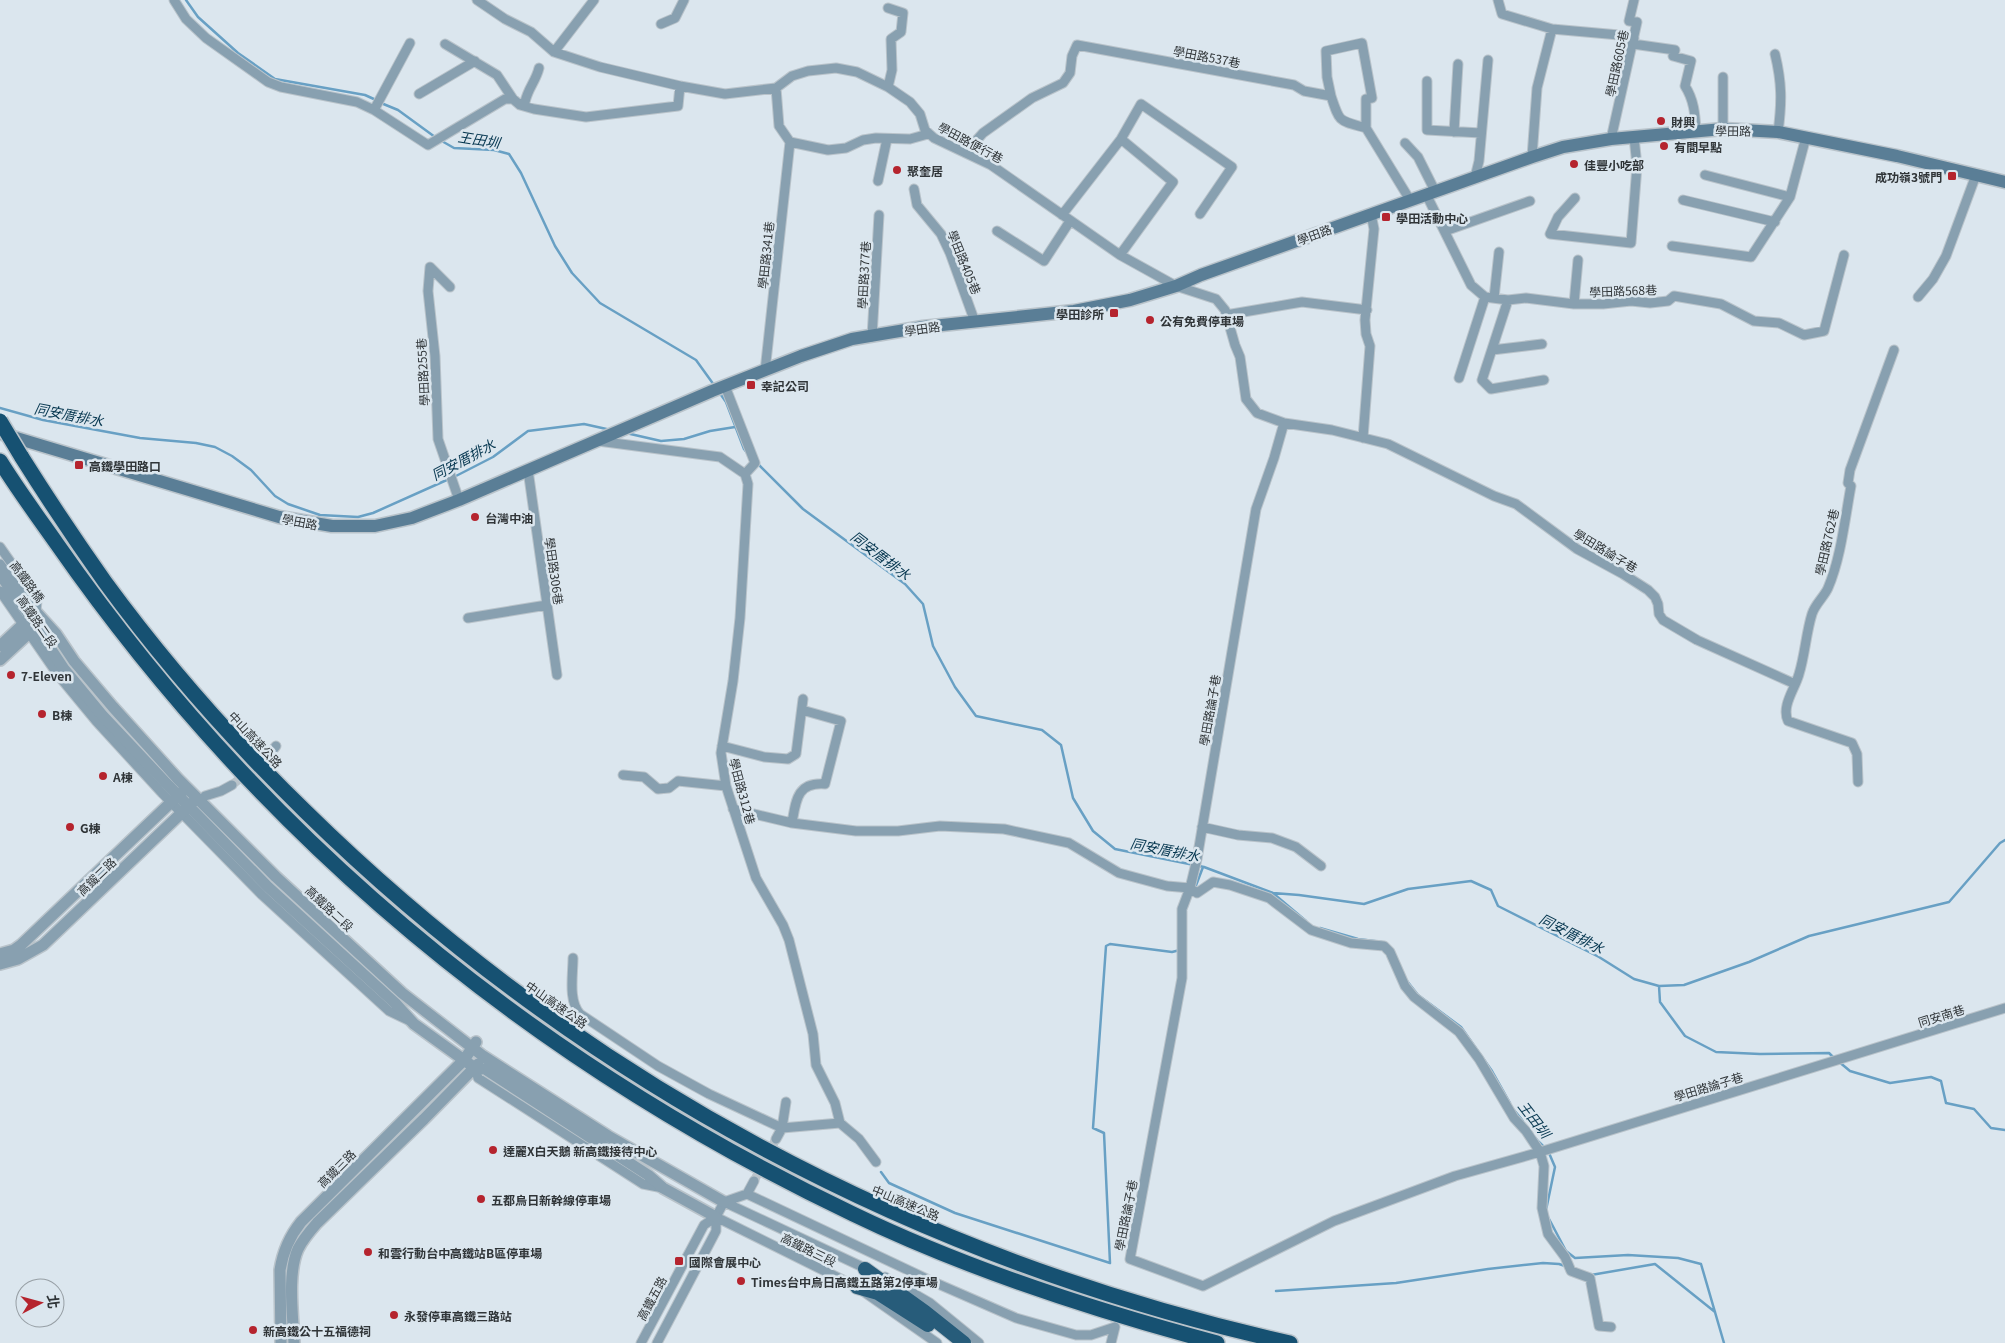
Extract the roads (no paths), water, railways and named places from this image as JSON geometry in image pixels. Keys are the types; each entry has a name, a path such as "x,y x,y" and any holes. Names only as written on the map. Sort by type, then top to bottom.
{"highway":[{"name":"中山高速公路","path":"0,421 58,515 106,584 181,679 276,782 349,855 412,911 483,969 575,1035 680,1103 728,1131 899,1216 983,1250 1093,1289 1290,1343"},
{"path":"2,464 103,608 168,690 220,749 337,868 433,951 511,1012 572,1055 671,1118 768,1172 855,1215 977,1267 1150,1325 1217,1343"},
{"path":"865,1268 964,1343"},
{"path":"857,1287 878,1293 920,1319 950,1343"}],"main road":[{"name":"學田路","path":"0,434 279,517 319,525 343,527 375,526 412,518 457,495 528,470 725,386 852,339 923,327 1074,311 1130,300 1176,286 1201,274 1563,147 1611,139 1696,130 1723,129 1778,132 2005,182"}],"street":[{"path":"174,0 186,19 206,38 268,82 281,87 357,102 374,110 428,145 505,99 559,114 586,117 678,106 680,86"},
{"name":"學田路便行巷","path":"477,0 505,19 531,32 554,52 600,67 680,86 725,94 776,88 792,76 808,70 836,68 857,72 888,87 910,102 920,114 928,134 991,165 1120,254 1176,286"},
{"path":"554,52 594,0"},
{"path":"661,24 675,18 684,0"},
{"path":"1498,0 1502,14 1552,29 1620,35 1634,41 1675,50 1674,56 1691,61 1685,86 1690,94 1696,130"},
{"name":"學田路605巷","path":"1611,139 1634,41 1637,22 1629,21 1634,0"},
{"path":"888,8 903,13 901,32 891,39 892,70 888,87"},
{"path":"1532,157 1537,88 1552,29"},
{"path":"374,110 410,43"},
{"path":"1366,128 1344,122 1338,117 1327,77 1326,50 1362,43 1372,98 1366,99 1366,128 1410,200"},
{"path":"445,44 497,75 517,102"},
{"name":"學田路537巷","path":"966,152 983,133 1032,98 1063,83 1070,73 1072,56 1077,45 1294,85 1304,90 1331,96"},
{"path":"1775,54 1782,89 1778,132"},
{"path":"1475,177 1479,161 1488,60"},
{"path":"419,94 475,61"},
{"path":"1454,132 1458,64"},
{"path":"517,102 525,102 527,90 536,77 539,68"},
{"path":"1723,77 1723,129"},
{"path":"1427,81 1427,130 1481,133"},
{"path":"776,88 780,126 790,142 828,150 846,148 863,140 876,138 910,139 928,134"},
{"path":"997,231 1044,261 1066,218 1121,139 1141,104 1232,167 1200,214"},
{"path":"1575,198 1558,217 1550,234 1631,243 1637,166 1634,137"},
{"path":"1672,246 1751,257 1790,197 1806,137"},
{"path":"878,181 887,139"},
{"path":"1120,254 1173,182 1121,139"},
{"name":"學田路341巷","path":"765,371 790,142"},
{"path":"1404,143 1418,157 1445,231 1472,285 1489,297"},
{"path":"1704,175 1790,197"},
{"path":"1918,298 1933,279 1946,256 1976,175"},
{"name":"學田路405巷","path":"914,189 917,205 941,234 950,253 975,322"},
{"path":"1683,200 1775,222"},
{"path":"1445,231 1530,201"},
{"path":"1363,438 1370,346 1366,334 1374,229 1372,214"},
{"name":"學田路377巷","path":"872,337 879,215"},
{"path":"1459,378 1489,297 1499,252"},
{"name":"學田路568巷","path":"1489,297 1508,300 1526,298 1574,304 1603,304 1631,301 1668,302 1674,296 1721,304 1754,321 1779,323 1804,335 1824,331 1844,256"},
{"path":"1574,304 1578,260"},
{"name":"學田路255巷","path":"450,287 430,267 428,291 435,356 438,439 457,495"},
{"name":"學田路論子巷","path":"1176,286 1216,299 1225,310 1240,357 1246,399 1257,413 1284,423 1332,430 1388,444 1494,496 1516,504 1577,549 1648,590 1655,597 1658,604 1658,614 1663,620 1697,640 1796,684"},
{"path":"1508,300 1482,380 1491,389 1544,380"},
{"path":"1226,315 1302,302 1367,310"},
{"path":"1492,350 1542,344"},
{"name":"學田路762巷","path":"1858,782 1857,754 1852,742 1788,721 1785,715 1806,648 1810,617 1813,609 1828,588 1835,567 1851,486 1848,483 1850,470 1894,350"},
{"path":"595,441 720,457 745,474 756,464 725,386"},
{"name":"學田路論子巷","path":"1284,423 1256,509 1202,827 1190,888 1182,909 1182,978 1130,1259 1203,1286 1334,1221 1454,1176 1540,1152 1885,1046"},
{"name":"學田路306巷","path":"528,470 557,674"},
{"name":"學田路312巷","path":"745,474 748,484 740,618 733,680 721,753 726,786 756,878 783,925 789,940 813,1034 816,1065 835,1103 840,1123"},
{"name":"高鐵路二段","path":"0,547 37,600 33,622 58,675 96,721 195,801 402,994 608,1136 724,1202"},
{"name":"高鐵路橋","path":"0,564 33,622"},
{"name":"高鐵路橋","path":"0,576 33,622"},
{"name":"高鐵路二段","path":"0,591 33,622 56,634 74,661 182,792 195,801 268,886 395,1003 414,1024 475,1068 485,1069 648,1175 663,1188 716,1217"},
{"path":"468,618 547,605"},
{"path":"0,646 33,622"},
{"path":"0,660 33,622"},
{"path":"722,746 764,757 788,759 796,754 803,699"},
{"path":"792,822 797,799 806,786 814,783 824,784 841,721 802,710"},
{"path":"269,755 276,746"},
{"path":"623,776 644,777 658,789 668,788 678,781 726,786"},
{"path":"195,801 232,785"},
{"name":"高鐵二路","path":"0,954 21,946 182,792"},
{"name":"高鐵二路","path":"0,964 18,959 42,945 195,801"},
{"path":"734,809 792,822 856,830 898,831 940,826 1004,829 1069,843 1119,873 1134,878 1167,886 1190,888 1197,893 1213,882 1230,885 1269,898 1311,930 1351,943 1384,946 1390,952 1405,986 1414,997 1459,1032 1479,1058 1514,1118 1526,1131 1540,1152 1544,1166 1542,1208 1548,1234 1565,1257 1571,1271 1590,1278 1599,1326 1611,1327"},
{"path":"1202,827 1238,835 1272,838 1296,847 1321,866"},
{"path":"573,958 573,1001 575,1008 580,1014 658,1066 709,1094 782,1128 840,1123 859,1139 876,1162"},
{"name":"同安南巷","path":"1885,1046 2005,1008"},
{"name":"高鐵三路","path":"281,1343 280,1270 284,1251 292,1233 464,1060 474,1045"},
{"path":"294,1343 293,1270 298,1248 304,1238 475,1068 485,1053"},
{"path":"776,1139 782,1128 786,1102"},
{"path":"724,1202 747,1194 754,1181"},
{"path":"747,1194 929,1280 1016,1318 1076,1335 1091,1335 1115,1327 1111,1343"},
{"name":"高鐵五路","path":"657,1343 716,1231 716,1217 724,1202"},
{"name":"高鐵路三段","path":"724,1202 890,1279 930,1303 979,1343"},
{"name":"高鐵五路","path":"641,1343 704,1225 716,1217"},
{"name":"高鐵路三段","path":"716,1217 857,1287 937,1343"}],"waterway":[{"name":"王田圳","path":"186,0 198,17 238,53 275,79 365,95 376,100"},
{"name":"王田圳","path":"381,103 398,110 435,137"},
{"name":"王田圳","path":"440,140 454,148 494,150 509,154 521,173 555,246 572,273 600,303 696,360 714,385"},
{"name":"王田圳","path":"719,392 726,402 744,449 748,454"},
{"name":"同安厝排水","path":"0,408 43,420 140,438 196,443 215,447 232,456 251,470 275,496 288,504 320,515 358,517 373,513 449,479"},
{"name":"同安厝排水","path":"454,477 493,457 528,431 584,424 611,430"},
{"name":"同安厝排水","path":"626,433 661,441 684,439 710,431 735,427"},
{"name":"同安厝排水","path":"757,463 803,509 905,584 923,604 933,646 955,687 976,716 1042,730 1061,745 1073,798 1093,831 1115,849 1204,867 1273,893 1364,904 1408,889 1471,881 1491,890 1498,906 1599,957 1634,979 1659,986 1684,985 1749,962 1809,936 1949,902 2000,843 2005,840"},
{"path":"1195,888 1203,867"},
{"name":"王田圳","path":"1274,894 1306,921"},
{"name":"王田圳","path":"1320,928 1358,939 1382,942"},
{"path":"881,1172 889,1183 955,1213 1110,1263 1104,1133 1093,1128 1106,946 1110,944 1172,952 1180,950"},
{"name":"王田圳","path":"1407,981 1418,995 1461,1027 1492,1071 1510,1103"},
{"path":"1659,986 1660,1002 1685,1036 1716,1052 1760,1054 1829,1053 1834,1058"},
{"path":"1838,1061 1850,1071 1890,1083 1931,1077 1941,1081 1946,1103 1974,1109 1991,1128 2005,1130"},
{"name":"王田圳","path":"1514,1110 1523,1121"},
{"name":"王田圳","path":"1535,1138 1545,1148"},
{"name":"王田圳","path":"1546,1210 1555,1167 1549,1153"},
{"name":"王田圳","path":"1548,1217 1566,1251 1575,1258 1628,1255 1678,1258 1701,1264 1724,1343"},
{"path":"1276,1291 1396,1283 1543,1263 1565,1266"},
{"path":"1591,1275 1655,1264 1715,1312"}],"tunnel":[{"path":"232,785 269,755"},
{"path":"754,1181 776,1139"}],"place":[{"name":"財興","path":"1661,121"},
{"name":"有間早點","path":"1664,146"},
{"name":"佳豐小吃部","path":"1574,164"},
{"name":"聚奎居","path":"897,170"},
{"name":"成功嶺3號門","path":"1952,176"},
{"name":"學田活動中心","path":"1386,217"},
{"name":"學田診所","path":"1114,313"},
{"name":"公有免費停車場","path":"1150,320"},
{"name":"幸記公司","path":"751,385"},
{"name":"高鐵學田路口","path":"79,465"},
{"name":"台灣中油","path":"475,517"},
{"name":"7-Eleven","path":"11,675"},
{"name":"B棟","path":"42,714"},
{"name":"A棟","path":"103,776"},
{"name":"G棟","path":"70,827"},
{"name":"達麗X白天鵝 新高鐵接待中心","path":"493,1150"},
{"name":"五都烏日新幹線停車場","path":"481,1199"},
{"name":"和雲行動台中高鐵站B區停車場","path":"368,1252"},
{"name":"國際會展中心","path":"679,1261"},
{"name":"Times台中烏日高鐵五路第2停車場","path":"741,1281"},
{"name":"永發停車高鐵三路站","path":"394,1315"},
{"name":"新高鐵公十五福德祠","path":"253,1330"}]}
